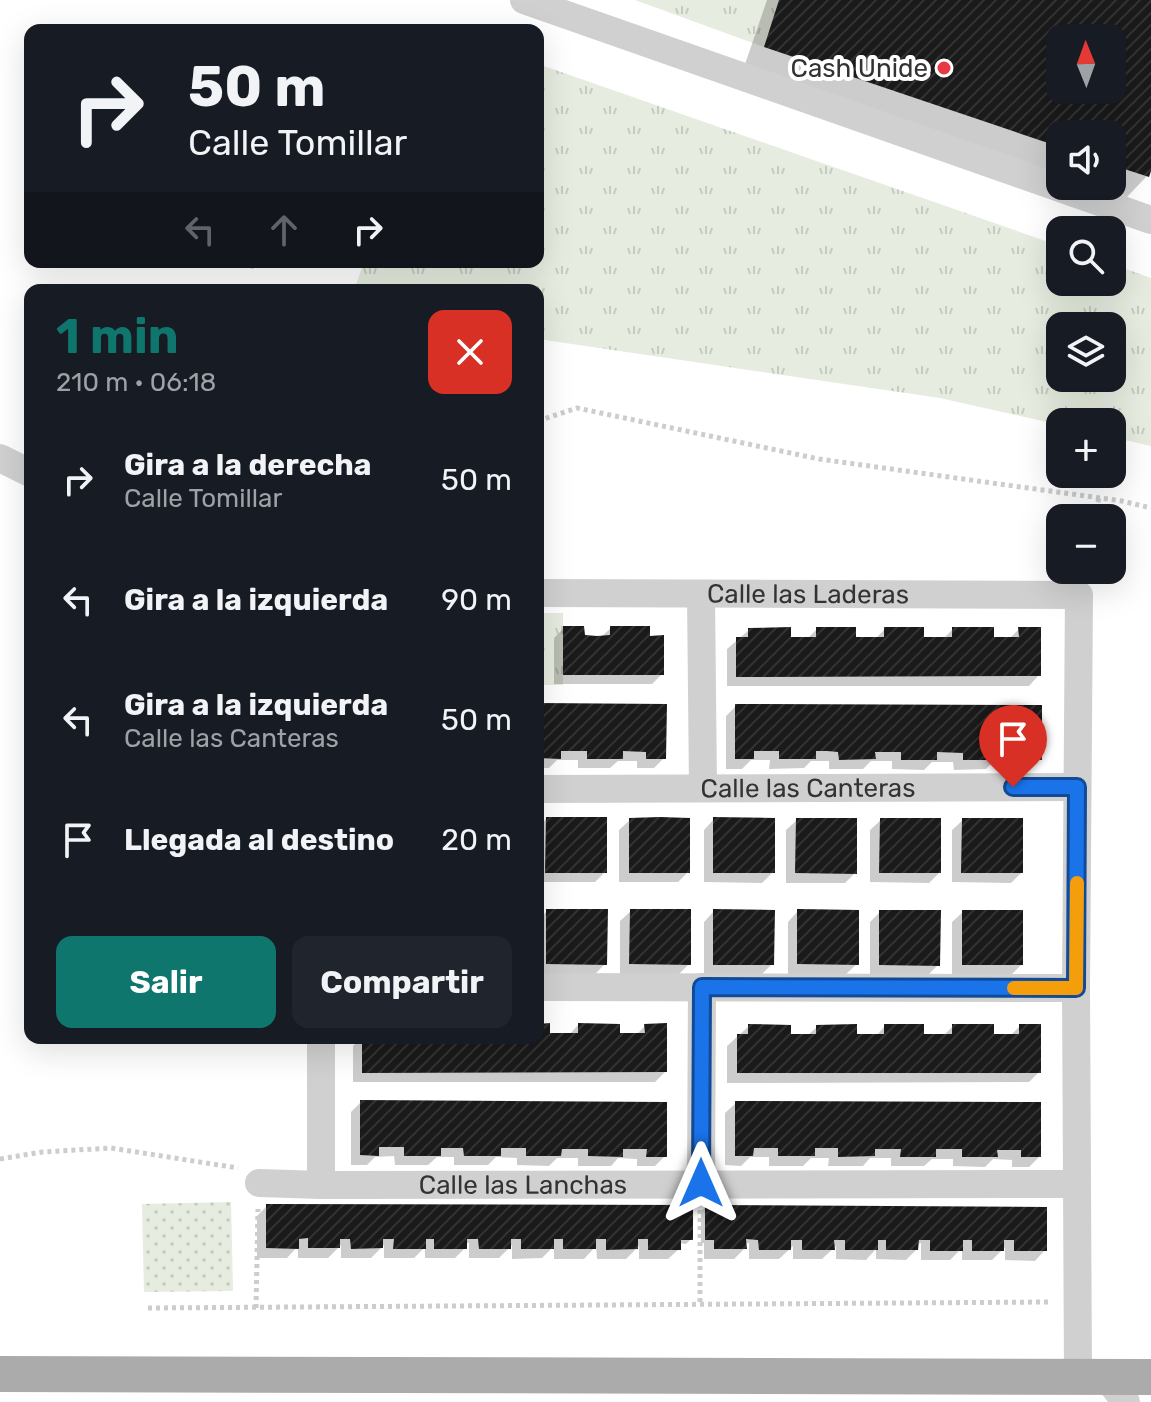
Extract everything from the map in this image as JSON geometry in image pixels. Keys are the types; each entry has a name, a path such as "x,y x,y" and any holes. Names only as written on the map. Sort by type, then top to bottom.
{"main road":[{"path":"0,1374 1103,1385 1151,1377"}],"street":[{"path":"524,0 1151,220"},
{"path":"0,458 24,470"},
{"name":"Calle las Laderas","path":"544,593 1079,595 1077,787"},
{"path":"701,594 703,788"},
{"path":"1077,787 1077,1184 1103,1385"},
{"name":"Calle las Canteras","path":"544,789 1077,787"},
{"path":"544,987 1076,988"},
{"path":"700,1193 702,987"},
{"path":"321,1044 321,1185"},
{"name":"Calle las Lanchas","path":"259,1183 700,1193 1077,1184"}],"path":[{"path":"544,419 577,408 819,459 1099,497 1151,508"},
{"path":"1098,504 1099,497"},
{"path":"0,1159 42,1152 111,1148 259,1172 256,1308"},
{"path":"700,1193 700,1305"},
{"path":"148,1308 1050,1302"}],"green space":[{"path":"635,0 779,0 764,47"},
{"path":"544,66 1046,241 1046,296 1126,296 1126,269 1151,278 1151,446 1126,440 1126,408 1046,408 1046,422 940,398 544,340 544,284 356,284 362,268 544,268"},
{"path":"544,613 563,613 563,685 544,685"},
{"path":"231,1202 233,1291 144,1292 142,1204"}],"building":[{"name":"Cash Unide","path":"779,0 1151,0 1149,177 1126,170 1126,120 1046,120 1046,142 764,47"},
{"path":"563,626 584,626 585,635 597,636 610,635 610,626 650,626 650,636 664,635 664,675 563,675"},
{"path":"791,627 791,637 816,637 816,627 856,627 856,637 884,637 884,627 924,627 924,637 952,637 952,627 994,627 994,637 1019,637 1018,627 1041,627 1041,676 736,677 736,637 748,637 748,628"},
{"path":"544,703 667,704 666,759 646,759 646,752 623,751 623,759 587,759 587,751 561,751 561,759 544,758"},
{"path":"735,704 1042,705 1042,760 1021,760 1022,753 998,753 998,760 963,760 963,753 937,752 937,760 901,760 901,752 875,752 876,759 839,760 838,752 827,751 816,751 816,759 779,759 779,751 754,751 754,759 735,759"},
{"path":"546,817 607,817 607,873 545,873"},
{"path":"713,817 775,818 775,873 713,873"},
{"path":"629,818 690,818 690,873 629,873"},
{"path":"796,818 857,818 857,874 795,873"},
{"path":"880,818 941,818 941,873 879,873"},
{"path":"962,818 1023,818 1023,873 961,873"},
{"path":"546,909 608,909 607,965 546,964"},
{"path":"630,909 691,909 691,965 629,964"},
{"path":"713,909 775,910 774,965 713,965"},
{"path":"797,909 859,910 859,965 797,964"},
{"path":"879,910 941,910 940,966 879,965"},
{"path":"962,910 1023,910 1023,965 962,965"},
{"path":"550,1023 550,1033 578,1033 578,1023 620,1024 620,1033 645,1033 644,1024 667,1023 667,1072 362,1073 362,1044 544,1044 544,1024"},
{"path":"748,1024 791,1025 791,1034 816,1034 816,1025 857,1024 857,1034 884,1034 884,1024 924,1024 924,1034 952,1034 952,1024 994,1024 994,1034 1019,1034 1019,1024 1041,1024 1041,1073 737,1073 737,1034 748,1034"},
{"path":"360,1100 667,1102 667,1157 646,1157 647,1149 623,1149 623,1157 588,1156 588,1149 562,1149 561,1156 526,1156 526,1148 501,1148 501,1156 464,1156 463,1148 441,1148 441,1156 404,1156 404,1147 379,1147 379,1156 360,1155"},
{"path":"735,1101 1041,1102 1041,1157 1021,1157 1021,1150 997,1150 998,1157 962,1157 962,1149 936,1149 936,1157 900,1157 901,1149 875,1149 875,1156 838,1157 838,1148 815,1148 815,1156 778,1156 778,1148 754,1148 753,1156 735,1156"},
{"path":"266,1204 693,1205 693,1240 681,1240 681,1250 648,1250 648,1239 638,1239 638,1249 606,1250 606,1239 596,1239 596,1249 563,1249 563,1239 554,1239 554,1249 521,1249 521,1239 511,1239 511,1249 479,1249 478,1239 467,1239 467,1249 434,1249 434,1239 426,1239 426,1249 393,1249 394,1239 383,1239 383,1248 351,1249 350,1239 340,1239 340,1248 308,1248 308,1238 299,1239 299,1249 266,1248"},
{"path":"705,1205 1047,1207 1047,1251 1014,1251 1014,1240 1004,1240 1004,1251 972,1251 972,1240 963,1240 963,1251 930,1251 930,1240 919,1240 918,1250 886,1250 886,1240 878,1240 878,1250 845,1250 845,1240 834,1240 835,1250 802,1250 802,1240 791,1240 791,1250 759,1250 758,1240 746,1239 747,1249 714,1249 714,1240 705,1240"}],"slow traffic":[{"path":"1014,988 1076,988 1077,883"}],"place":[{"name":"Cash Unide","path":"944,68"}],"route":[{"path":"701,1183 702,987 1076,988 1077,787 1013,787"}]}
